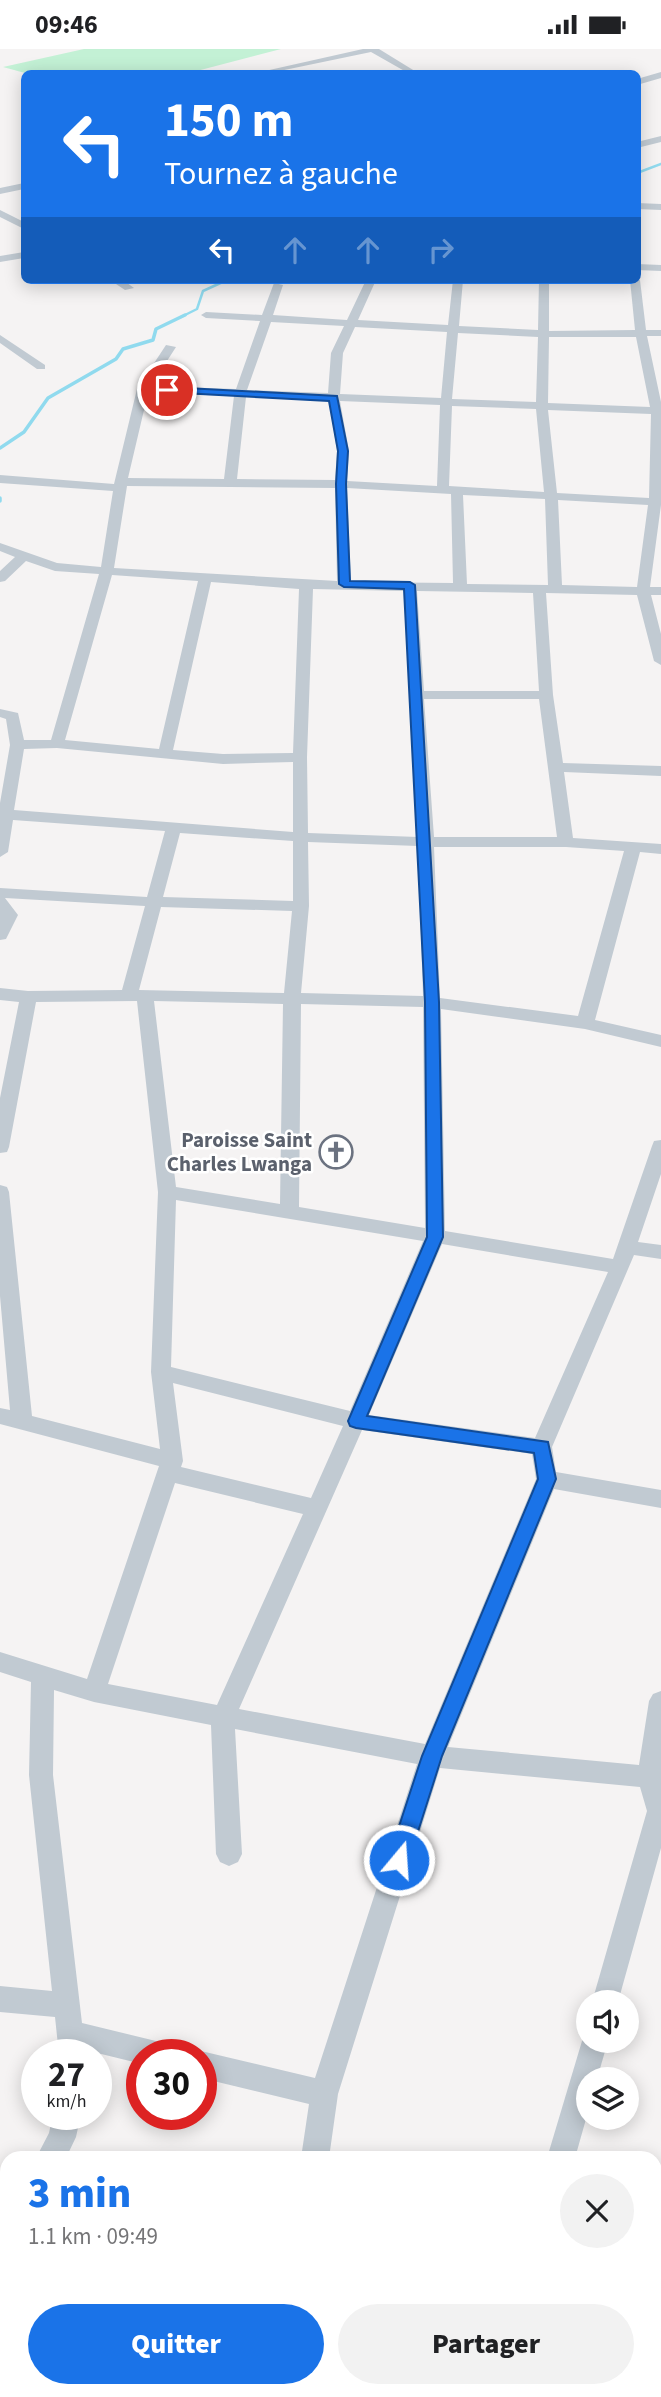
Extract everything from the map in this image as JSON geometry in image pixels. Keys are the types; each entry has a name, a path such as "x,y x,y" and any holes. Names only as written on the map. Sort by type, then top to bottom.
{"street":[{"path":"274,70 373,49 409,70"},
{"path":"641,81 661,75"},
{"path":"648,80 661,89"},
{"path":"641,144 661,139"},
{"path":"0,191 21,187"},
{"path":"641,206 661,207"},
{"path":"0,213 19,220"},
{"path":"0,223 19,220"},
{"path":"0,259 21,256"},
{"path":"641,267 661,268"},
{"path":"122,284 130,288"},
{"path":"344,584 341,484 343,451 334,398 337,353 369,284"},
{"path":"458,284 446,404 450,490 460,587"},
{"path":"544,284 542,408 551,496 546,695 566,842"},
{"path":"635,284 641,333 659,411 658,483 643,591 661,661"},
{"path":"230,483 240,394 278,285"},
{"path":"206,315 543,334 661,333"},
{"path":"1,340 41,367"},
{"path":"57,744 107,571 120,485 143,389 170,347"},
{"path":"143,389 659,411"},
{"path":"0,479 120,485 341,484 655,502"},
{"path":"0,547 55,567 306,585 661,591"},
{"path":"0,578 24,555"},
{"path":"164,754 205,578"},
{"path":"289,1214 292,997 301,906 300,757 306,585"},
{"path":"229,1853 223,1718 435,1237 432,1002 410,585"},
{"path":"416,695 546,695"},
{"path":"0,713 13,716 18,745 3,814 0,852"},
{"path":"18,745 57,744 223,759 300,757"},
{"path":"556,767 661,771"},
{"path":"3,814 300,837 425,842 566,842 661,849"},
{"path":"94,1692 170,1467 161,1372 167,1192 137,996 155,902 174,827"},
{"path":"585,1023 633,848"},
{"path":"0,893 155,902 301,906"},
{"path":"0,902 10,915 0,935"},
{"path":"0,994 28,997 292,997 432,1002 585,1023 661,1041"},
{"path":"0,1147 28,997"},
{"path":"316,2151 324,2094 432,1756 547,1479 541,1447 624,1257 661,1146"},
{"path":"0,1192 22,1423"},
{"path":"167,1192 435,1237 624,1257 661,1252"},
{"path":"161,1372 356,1421 541,1447"},
{"path":"0,1416 316,1508"},
{"path":"547,1479 661,1499"},
{"path":"0,1662 94,1692 432,1756 649,1777"},
{"path":"43,1675 41,1775 70,2039"},
{"path":"609,1990 660,1811 649,1777 661,1701"},
{"path":"0,1999 66,2005"},
{"path":"563,2151 591,2053"},
{"path":"217,2068 324,2094"},
{"path":"54,2151 64,2130"}],"green space":[{"path":"84,49 281,49 200,70 21,72 3,67"}],"waterway":[{"path":"641,172 661,164"},
{"path":"185,315 197,309 203,291 218,284"},
{"path":"0,448 24,432 48,398 116,359 123,349 153,340 156,329 185,315"},
{"path":"181,317 185,315"}],"place":[{"name":"Paroisse Saint Charles Lwanga","path":"336,1152"}],"route":[{"path":"167,390 334,398 343,451 341,484 344,584 410,585 432,1002 435,1237 356,1421 541,1447 547,1479 432,1756 399,1860"}]}
